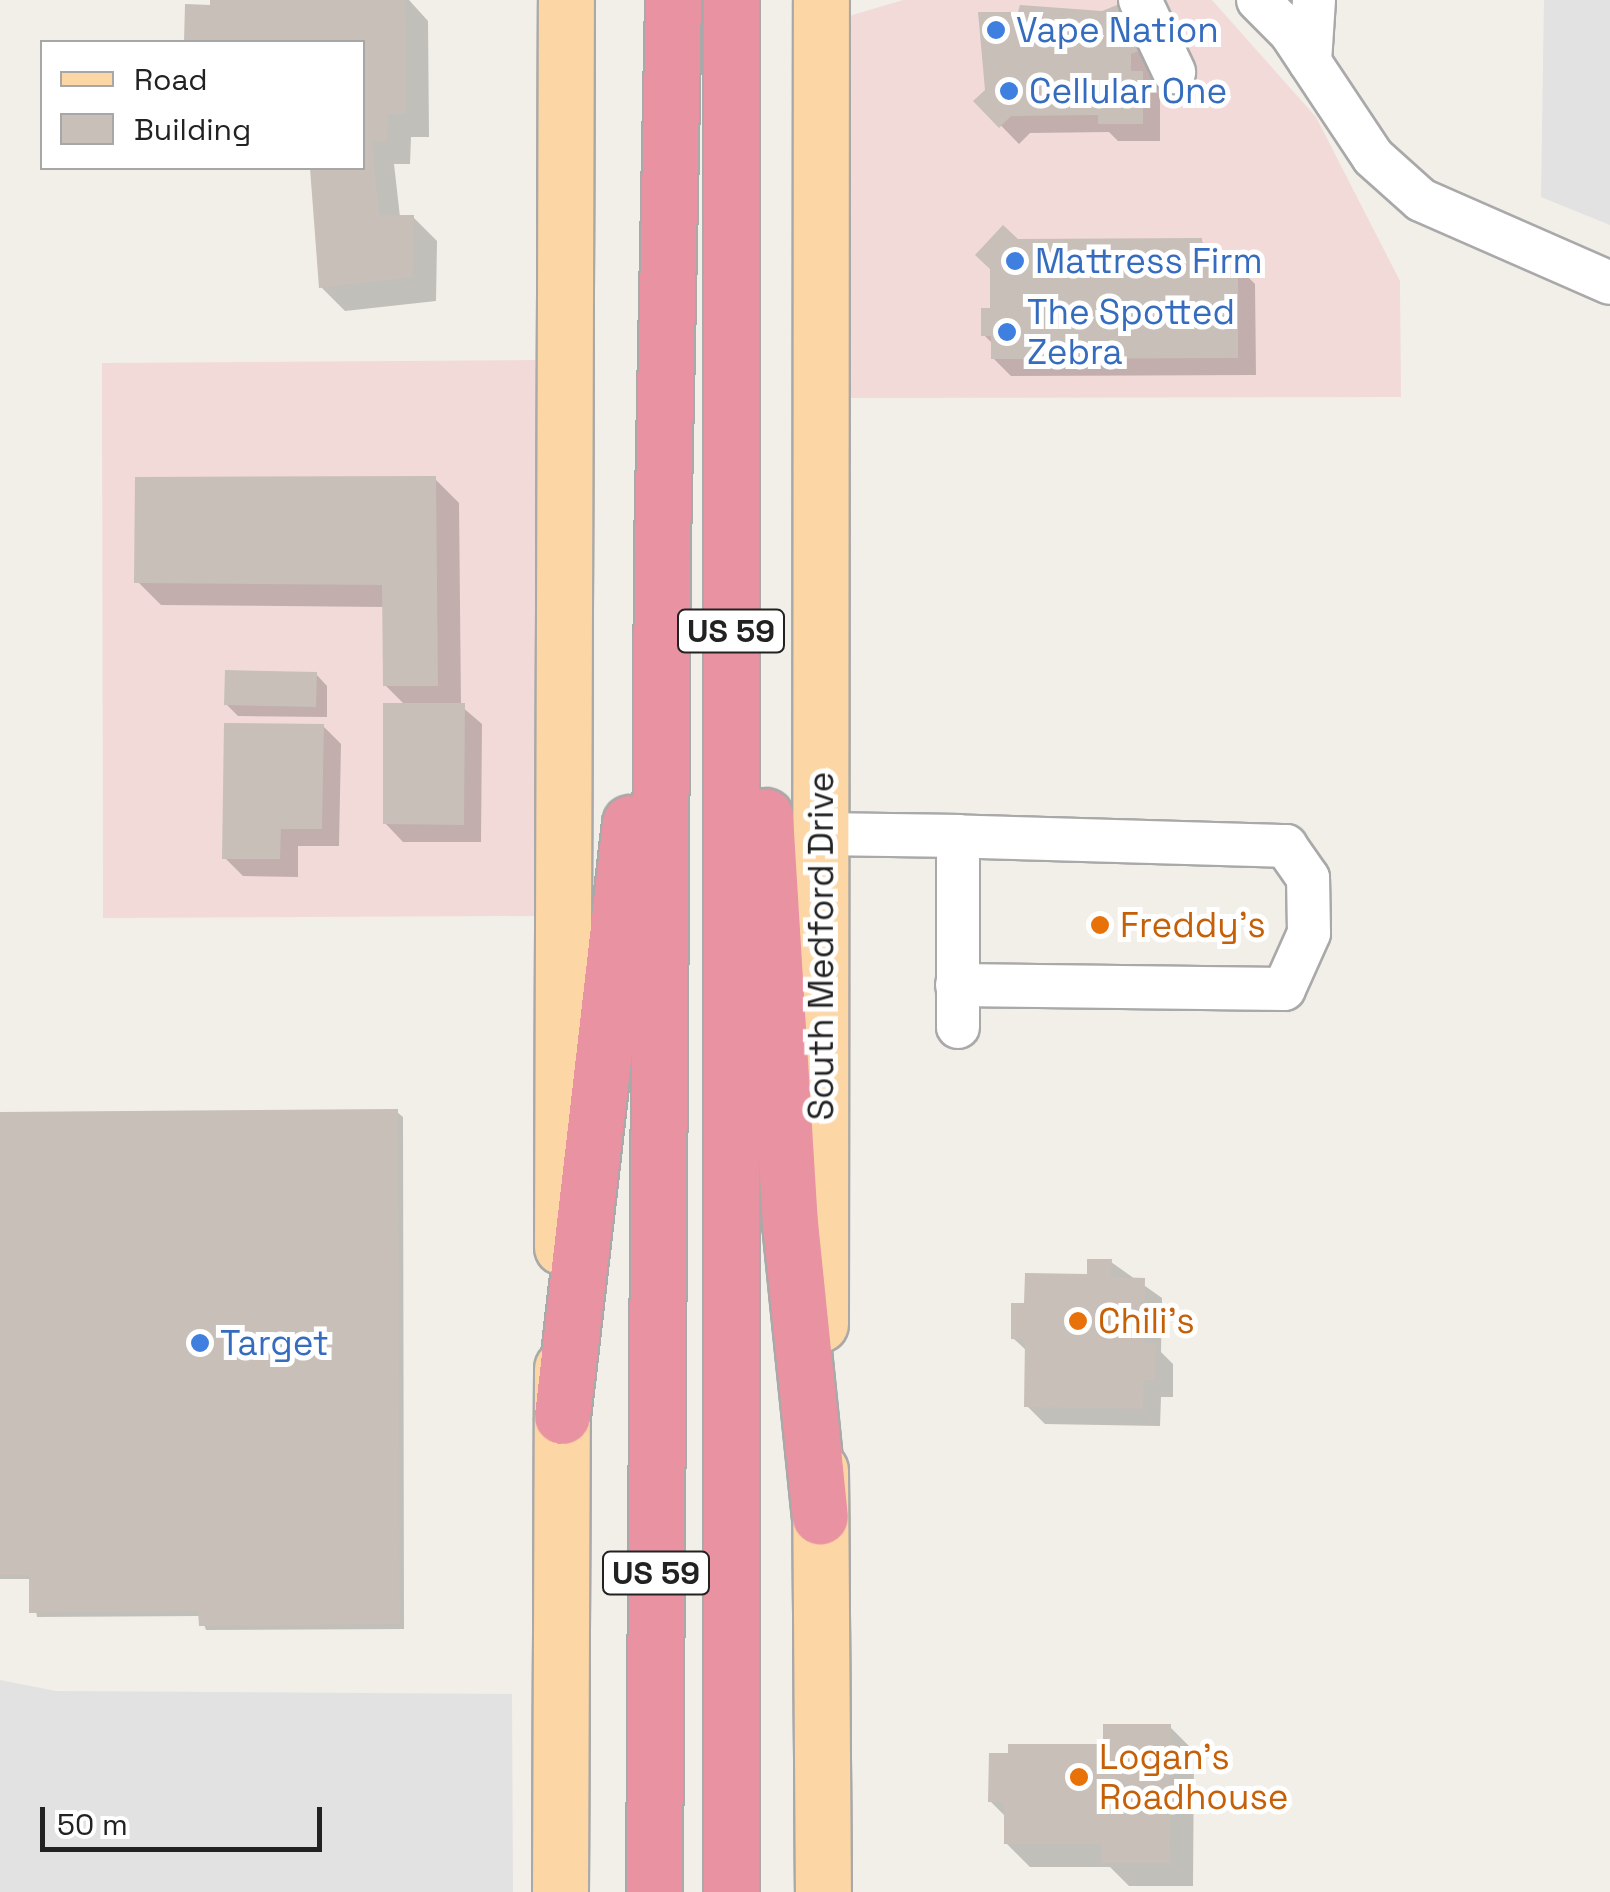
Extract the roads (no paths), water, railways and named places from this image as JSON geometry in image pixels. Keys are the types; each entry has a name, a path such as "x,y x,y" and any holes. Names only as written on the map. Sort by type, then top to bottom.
{"highway":[{"name":"US 59","path":"654,1892 662,547 673,0"},
{"name":"US 59","path":"731,0 731,1892"},
{"path":"731,510 763,776 790,1223 820,1516"},
{"path":"562,1416 662,547"}],"main road":[{"path":"560,1892 566,0"},
{"name":"South Medford Drive","path":"824,1892 820,1516 828,2"}],"lane":[{"path":"1140,0 1174,72"},
{"path":"1258,0 1310,62 1374,158 1421,200 1610,283"},
{"path":"1310,62 1314,0"},
{"path":"822,834 1286,846 1308,878 1310,934 1284,989 957,985"},
{"path":"958,836 958,1028"}],"place":[{"name":"Vape Nation","path":"996,30"},
{"name":"Cellular One","path":"1009,91"},
{"name":"Mattress Firm","path":"1015,261"},
{"name":"The Spotted Zebra","path":"1007,332"},
{"name":"Freddy's","path":"1100,925"},
{"name":"Chili's","path":"1078,1321"},
{"name":"Target","path":"200,1343"},
{"name":"Logan's Roadhouse","path":"1079,1777"}]}
